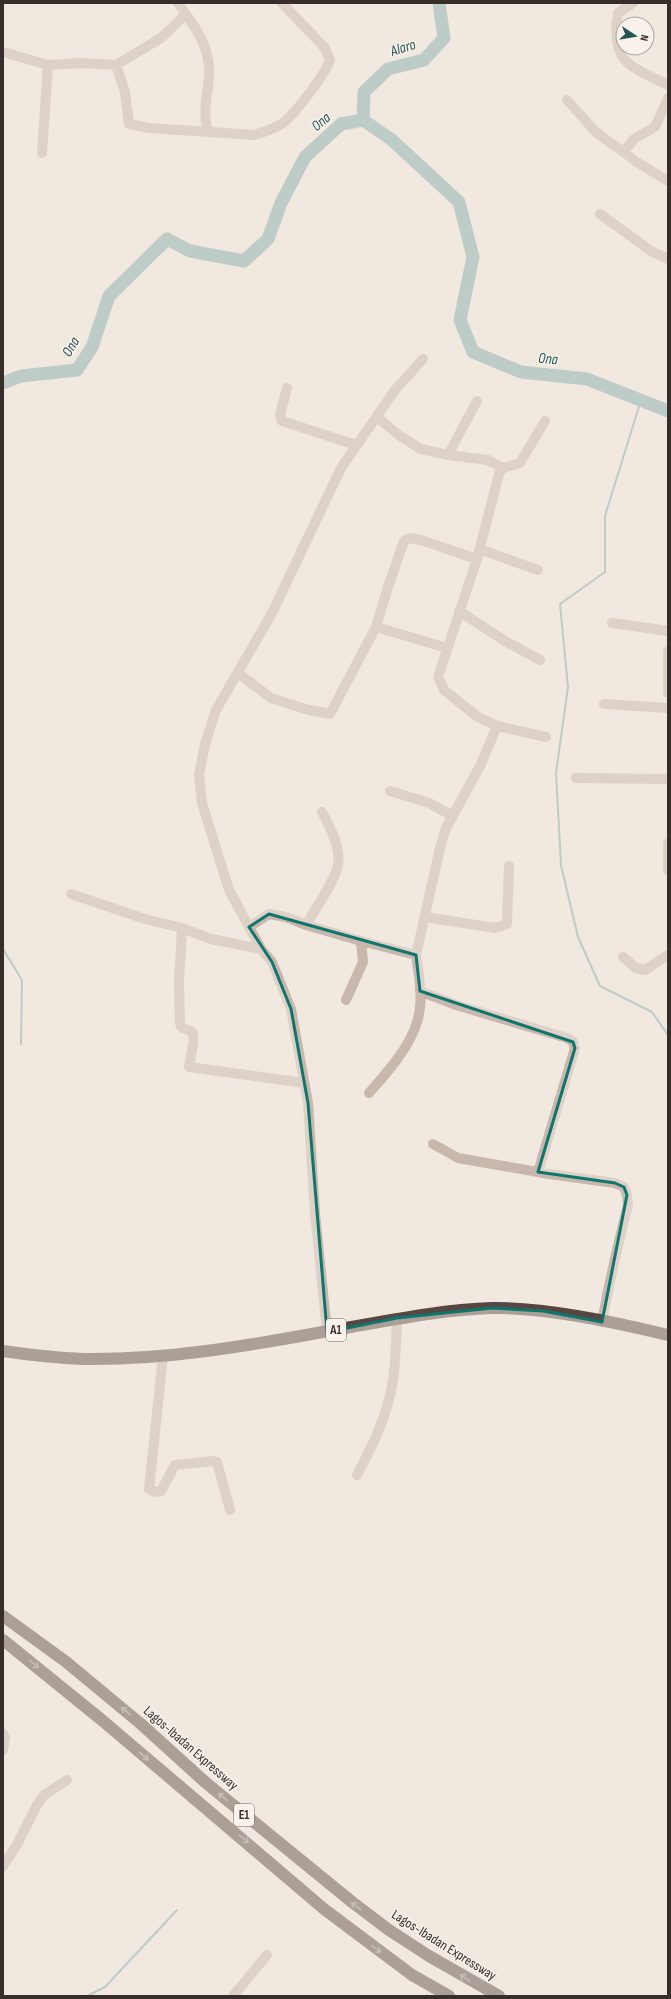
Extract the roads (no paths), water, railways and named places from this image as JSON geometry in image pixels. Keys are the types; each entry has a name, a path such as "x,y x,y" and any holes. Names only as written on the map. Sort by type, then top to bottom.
{"highway":[{"name":"A1","path":"3,1351 83,1359 163,1356 327,1332 397,1318 465,1310 516,1308 602,1322 668,1335"},
{"name":"Lagos-Ibadan Expressway","path":"3,1616 71,1666 141,1724 205,1782 352,1902 389,1930 429,1956 499,1996"},
{"name":"E1","path":"3,1640 102,1721 330,1914 412,1975 449,1996"}],"street":[{"path":"178,3 204,42 209,73 204,118 208,132"},
{"path":"116,65 125,92 129,124 254,135 270,130 282,123 295,111 329,65 329,54 325,48 282,3"},
{"path":"633,3 618,13 617,41 620,55 629,66 668,85"},
{"path":"3,52 48,65 81,63 116,65 161,38 186,14"},
{"path":"42,153 48,65"},
{"path":"624,152 634,139 655,127 668,98"},
{"path":"567,100 595,131 635,161 668,181"},
{"path":"600,214 651,251 668,259"},
{"path":"327,1332 316,1214 308,1103 291,1009 272,962 261,949 229,890 202,803 199,775 205,744 216,710 272,612 341,468 394,390 423,358"},
{"path":"287,388 280,414 282,420 356,445"},
{"path":"448,455 477,402"},
{"path":"377,417 412,445 421,449 448,455 488,460 503,468 520,463 545,421"},
{"path":"503,468 496,482 478,554 438,677 444,690 478,717 497,726 546,737"},
{"path":"238,673 271,698 305,709 330,714 376,627 404,541 410,538 538,570"},
{"path":"459,611 504,641 540,660"},
{"path":"612,623 668,631"},
{"path":"376,627 447,648"},
{"path":"668,651 668,693"},
{"path":"604,704 668,708"},
{"path":"369,1093 400,1056 417,1022 420,991 416,955 440,848 446,828 481,764 497,726"},
{"path":"576,778 668,779"},
{"path":"390,791 429,803 453,816"},
{"path":"306,925 336,874 339,864 332,831 322,812"},
{"path":"668,843 668,871"},
{"path":"425,917 495,928 503,926 506,924 508,917 506,889 509,866"},
{"path":"71,894 145,919 182,928 211,939 261,949"},
{"path":"249,926 269,914 286,917 306,925 416,955"},
{"path":"182,928 179,982 180,1026 191,1032 194,1037 189,1067 304,1083"},
{"path":"346,1000 362,962 361,941"},
{"path":"623,957 636,968 645,970 668,955"},
{"path":"420,991 456,1005 567,1038 573,1042 575,1048 538,1172"},
{"path":"433,1144 458,1158 538,1172 615,1183 624,1187 628,1205 612,1268 602,1322"},
{"path":"357,1475 372,1446 387,1406 393,1381 397,1318"},
{"path":"163,1356 150,1489 152,1492 162,1491 172,1468 178,1463 217,1462 230,1510"},
{"path":"3,1734 5,1737 3,1750"},
{"path":"3,1866 20,1839 37,1805 44,1796 67,1780"},
{"path":"233,1996 267,1955"}],"waterway":[{"name":"Alaro","path":"363,120 364,92 388,69 424,60 444,38 439,3"},
{"name":"Ona","path":"3,383 21,376 77,370 92,347 109,296 167,239 190,251 244,261 268,239 281,203 305,157 341,124 363,120 392,140 459,202 473,257 460,320 473,352 521,372 587,379 668,411"},
{"path":"641,400 605,516 605,572 560,604 568,687 556,773 561,865 578,937 600,986 652,1012 668,1035"},
{"path":"3,949 22,980 21,1044"},
{"path":"87,1996 105,1987 177,1910"}]}
